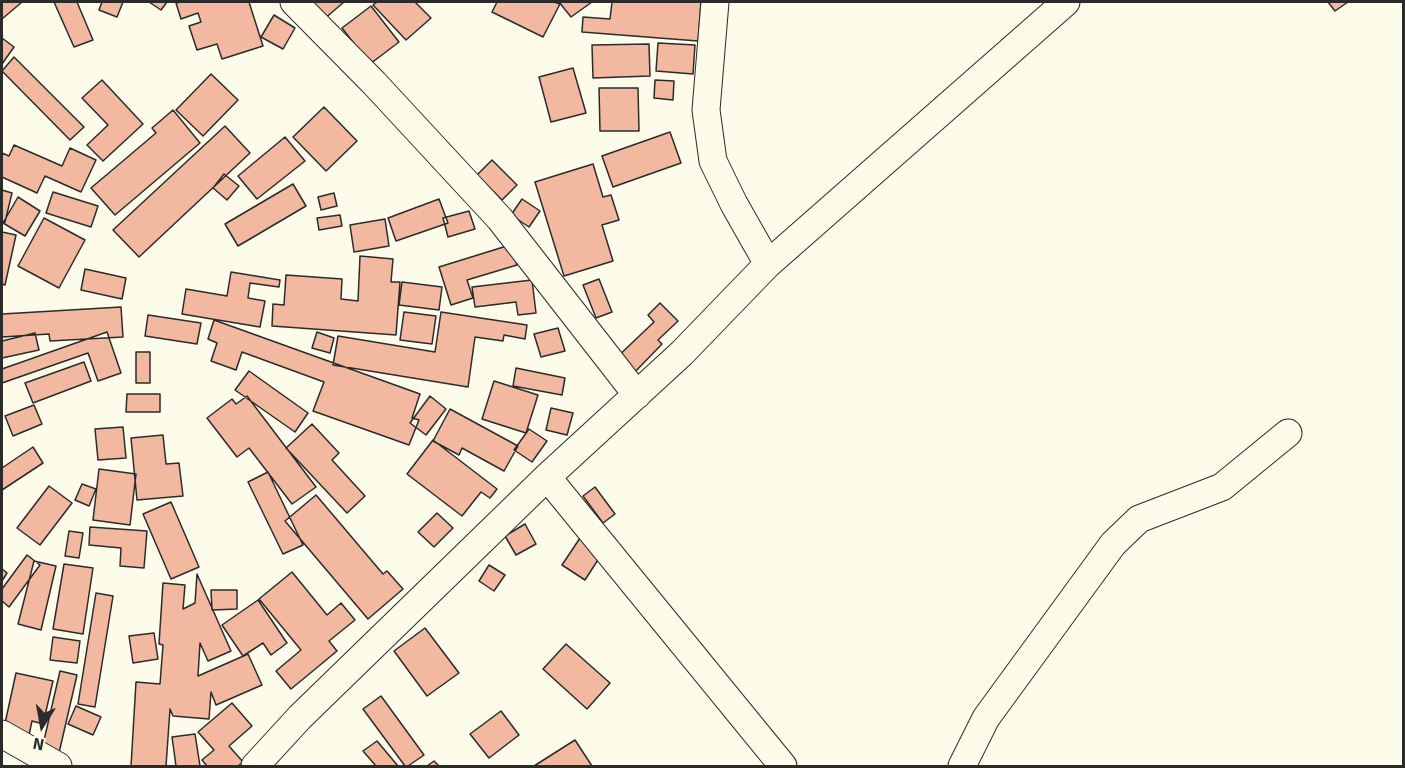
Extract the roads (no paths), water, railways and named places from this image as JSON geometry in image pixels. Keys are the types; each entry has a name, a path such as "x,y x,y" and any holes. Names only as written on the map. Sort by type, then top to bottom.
{"street":[{"path":"294,2 374,82 500,219 637,395"},
{"path":"715,2 705,110 713,161 768,264"},
{"path":"255,766 300,717 547,477 682,353 768,264 1066,2"},
{"path":"962,766 986,718 1113,544 1139,519 1222,487 1288,433"},
{"path":"547,477 783,766"},
{"path":"2,734 58,766"}]}
